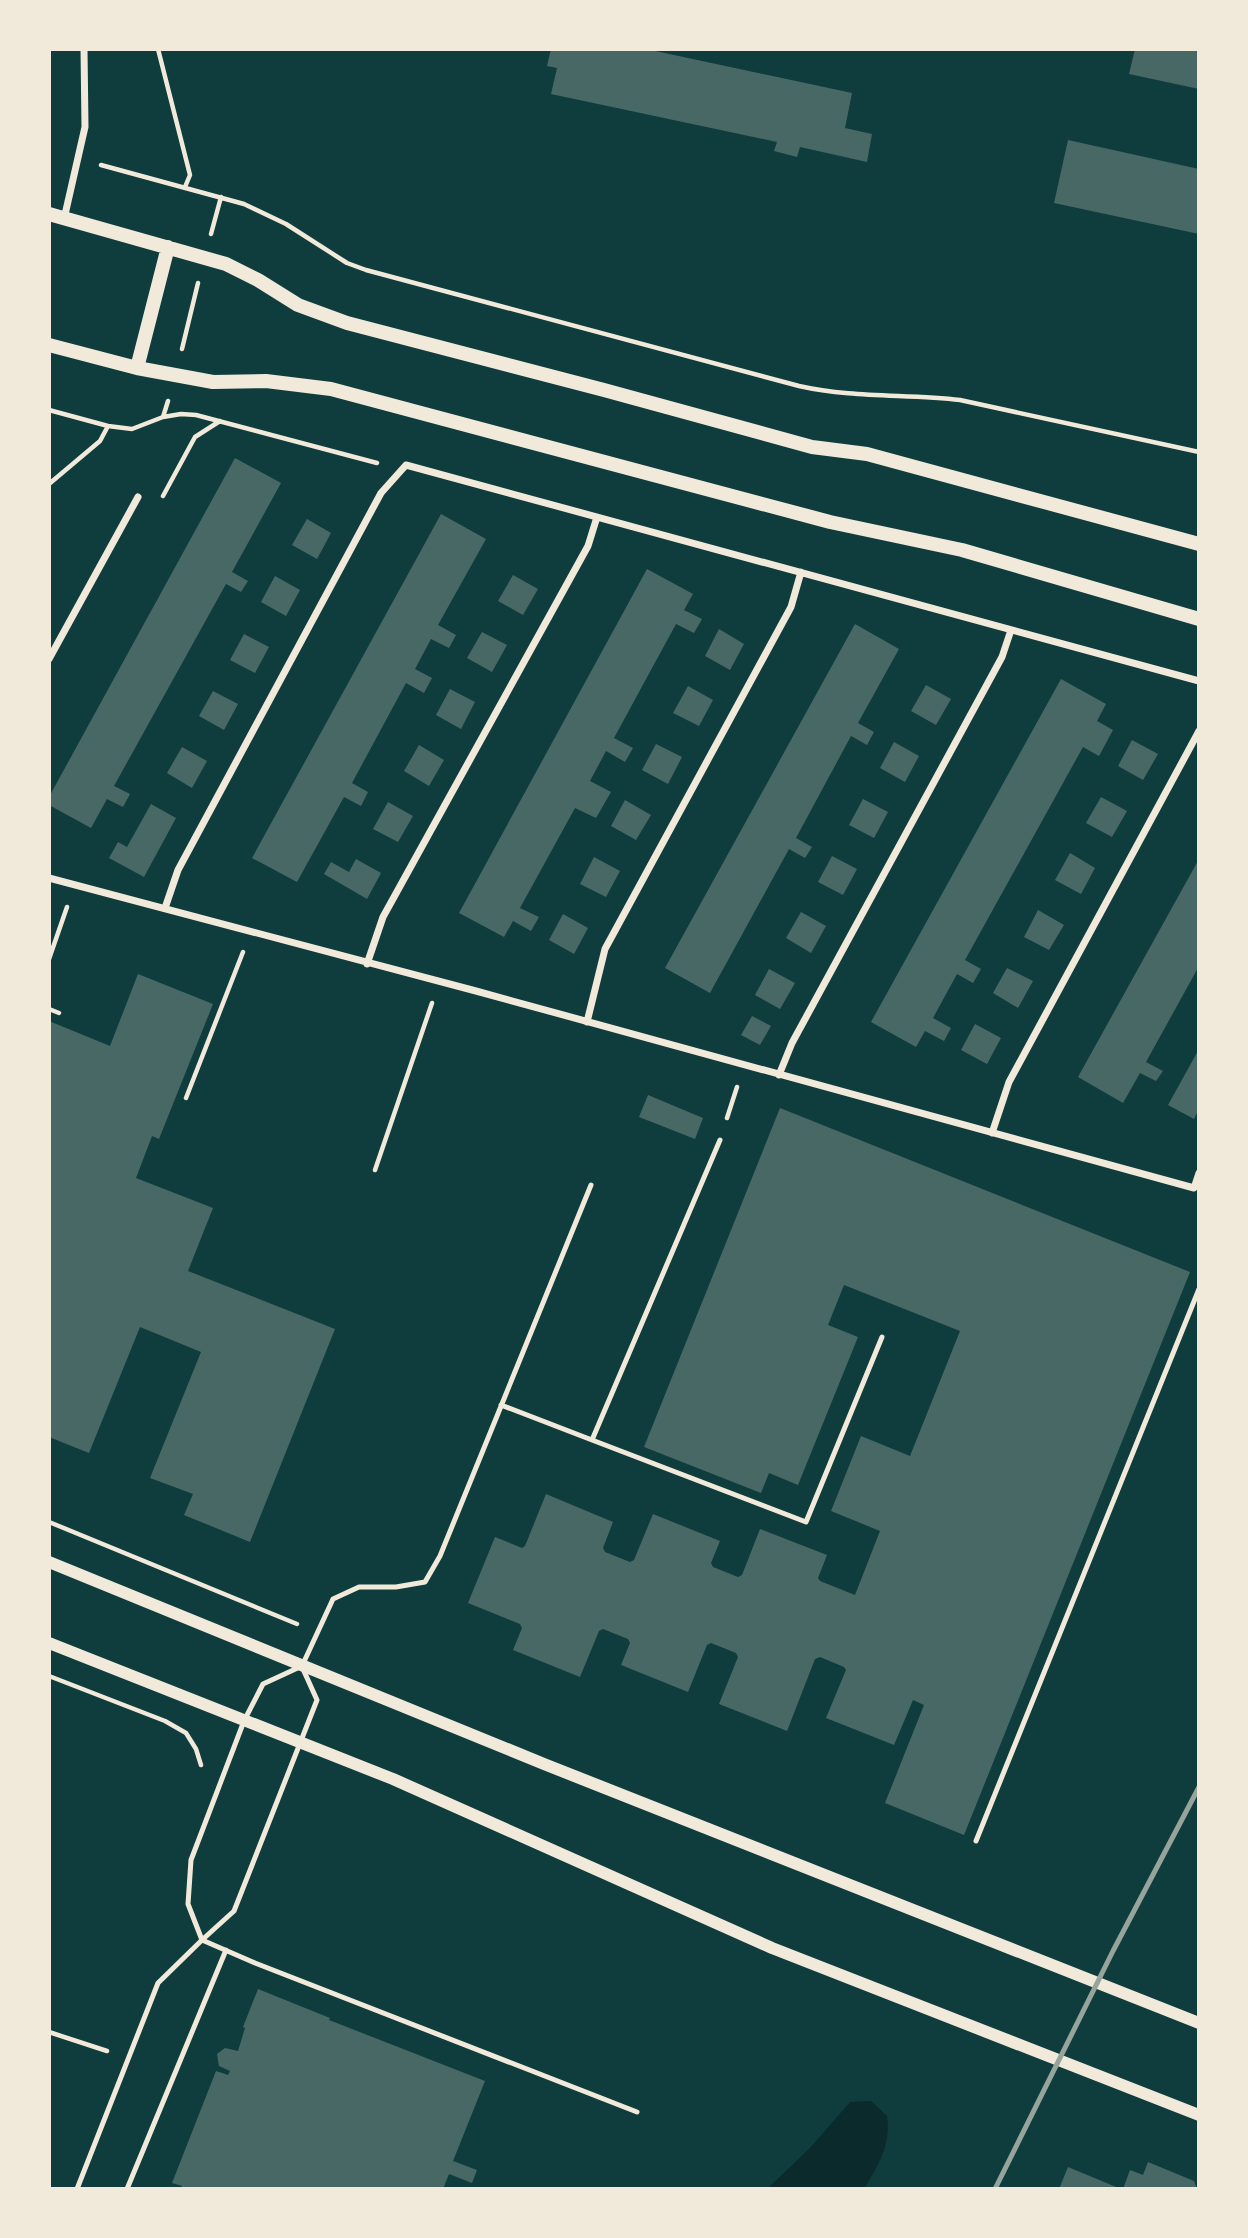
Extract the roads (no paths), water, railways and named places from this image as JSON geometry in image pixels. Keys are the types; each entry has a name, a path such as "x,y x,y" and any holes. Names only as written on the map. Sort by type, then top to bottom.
{"main road":[{"path":"49,215 205,256 258,280 298,305 347,323 812,447 867,454 1199,544"},
{"path":"136,368 169,247"},
{"path":"49,345 136,368 213,382 266,382 331,389 830,522 962,550 1199,619"}],"street":[{"path":"64,219 79,159 85,117 84,49"},
{"path":"165,908 178,870 374,505 406,465 1199,681"},
{"path":"49,659 138,497"},
{"path":"367,964 383,917 588,546 597,517"},
{"path":"587,1023 605,949 791,607 801,572"},
{"path":"779,1075 792,1043 1002,657 1011,630"},
{"path":"992,1133 1009,1082 1199,731"},
{"path":"49,878 1196,1188 1199,1173"},
{"path":"49,1562 544,1764 1199,2023"},
{"path":"49,1643 393,1779 772,1948 1199,2115"}],"lane":[{"path":"592,1440 720,1140"},
{"path":"590,1185 440,1556 425,1582 396,1587 359,1587 333,1599 302,1666 262,1684 244,1721 191,1860 188,1904 202,1940 637,2112"},
{"path":"976,1841 1199,1289"},
{"path":"501,1405 806,1522 882,1337"},
{"path":"77,2189 158,1983 234,1911 317,1700 302,1666"},
{"path":"127,2189 226,1950"}],"water":[{"path":"871,2101 887,2116 888,2126 879,2163 864,2189 767,2189 810,2148 850,2102"}],"railway":[{"path":"995,2189 1113,1951 1199,1787"}]}
